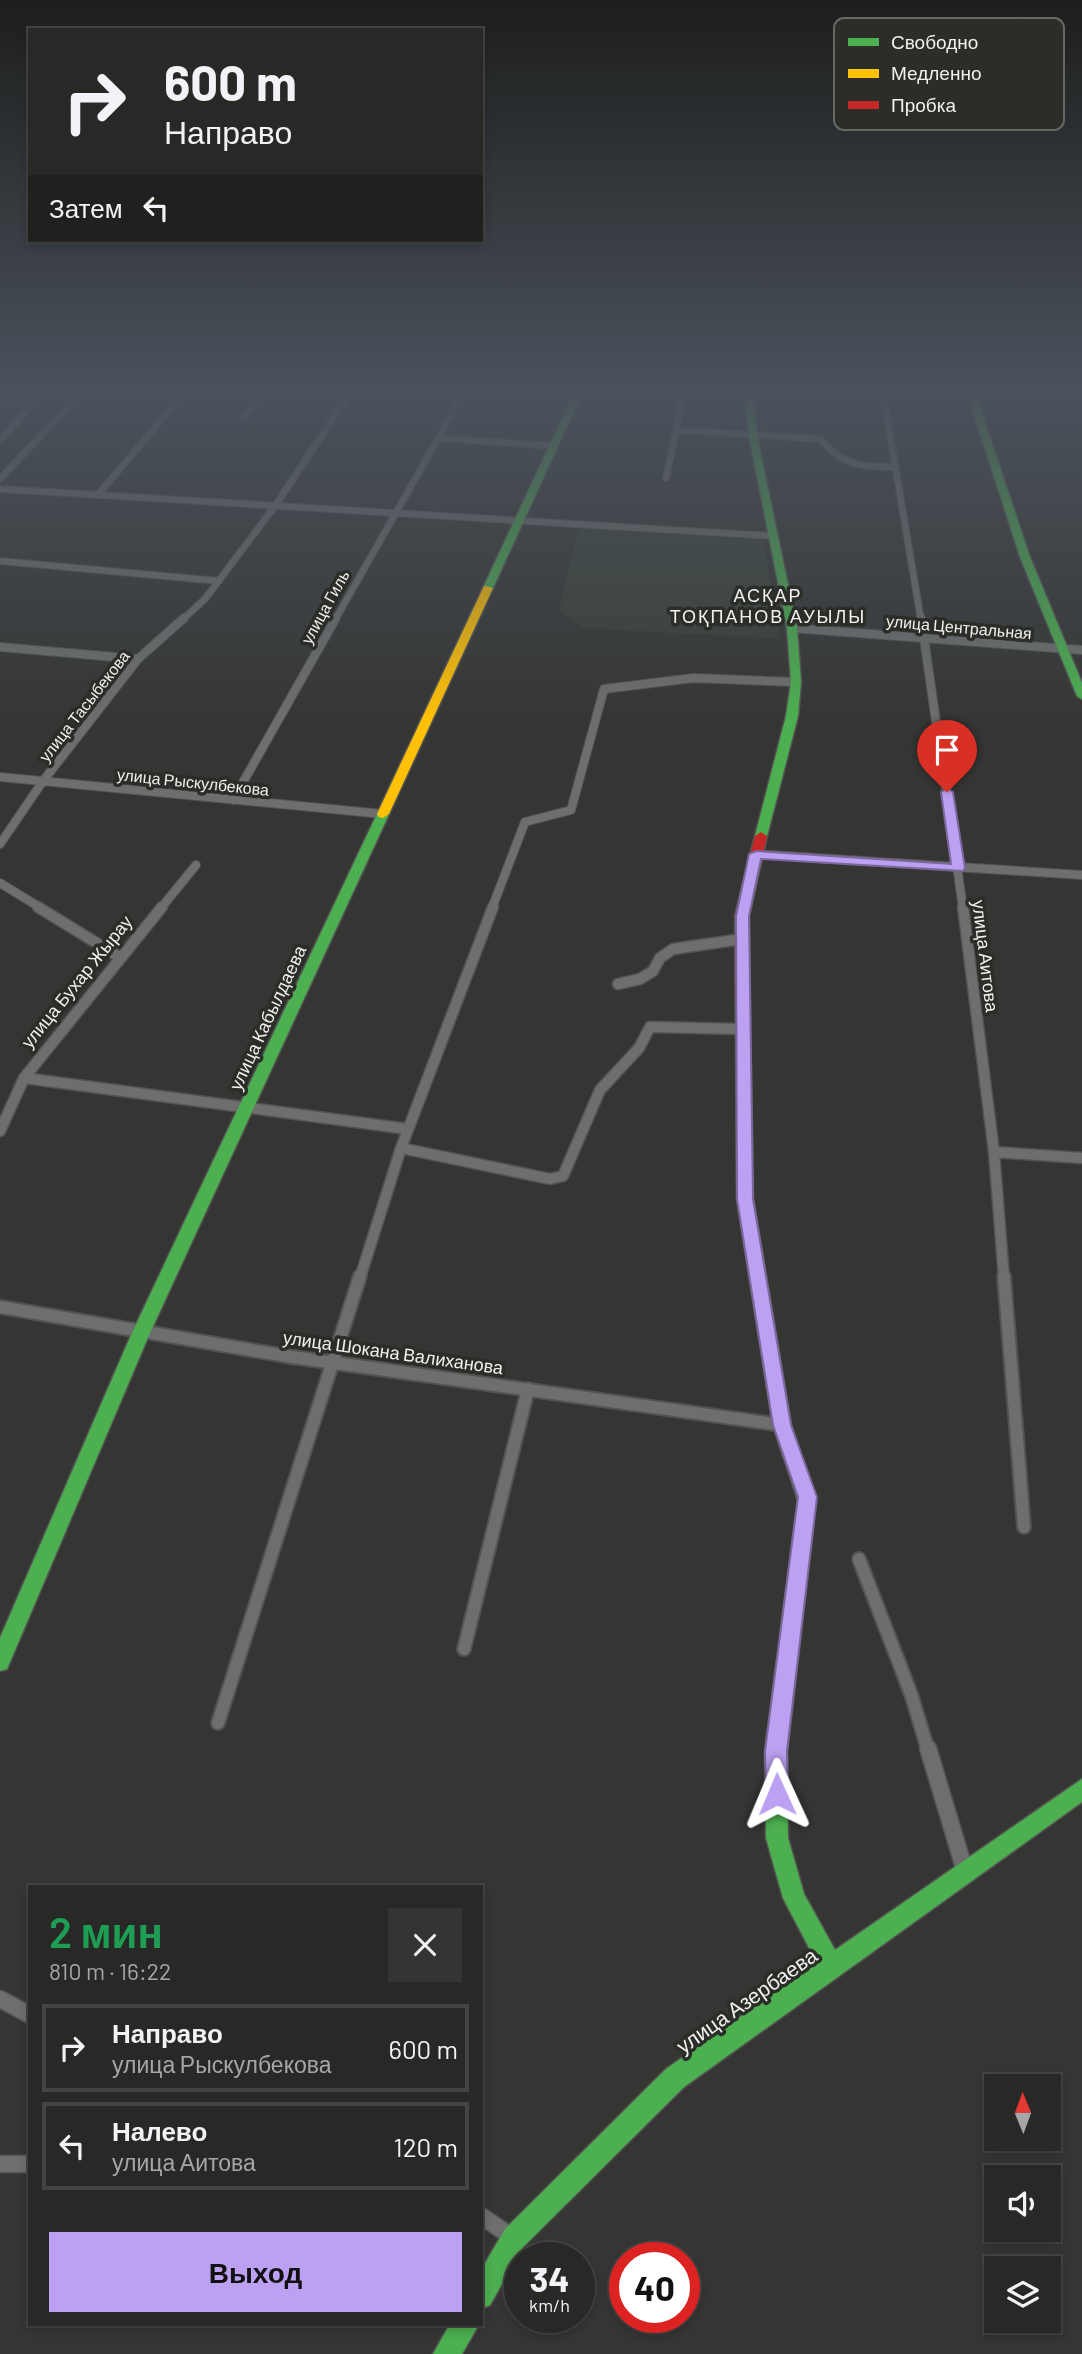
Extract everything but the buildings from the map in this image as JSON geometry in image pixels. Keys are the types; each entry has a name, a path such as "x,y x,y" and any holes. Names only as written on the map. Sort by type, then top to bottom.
{"street":[{"path":"224,503 773,536"},
{"name":"улица Тасыбекова","path":"0,844 43,781 138,659 205,599 277,503"},
{"name":"улица Гиль","path":"233,800 400,503"},
{"name":"улица Кабылдаева","path":"0,1662 140,1335 529,503"},
{"path":"766,503 792,628 796,682 792,716 742,916 745,1199 782,1425 807,1497 776,1751 777,1838 794,1898 832,1967"},
{"name":"улица Аитова","path":"900,503 924,638 958,868 994,1152 1024,1527"},
{"path":"1007,503 1025,557 1082,696"},
{"path":"0,561 219,580"},
{"name":"улица Центральная","path":"792,628 1082,650"},
{"path":"0,647 138,659"},
{"path":"218,1723 330,1364 401,1148 524,822 536,817 558,817 571,810 604,689 693,678 796,682"},
{"name":"улица Рыскулбекова","path":"0,777 383,814"},
{"path":"756,854 1082,875"},
{"name":"улица Бухар Жырау","path":"0,1131 24,1078 196,865"},
{"path":"0,883 121,958"},
{"path":"618,984 653,971 660,958 673,949 742,939"},
{"path":"401,1148 550,1179 563,1176 600,1090 639,1048 650,1027 742,1029"},
{"path":"24,1078 408,1129"},
{"path":"994,1152 1082,1158"},
{"name":"улица Шокана Валиханова","path":"0,1307 140,1335 330,1364 782,1425"},
{"path":"464,1649 527,1389"},
{"path":"859,1559 911,1695 965,1872"},
{"name":"улица Азербаева","path":"483,2292 514,2238 675,2078 1082,1789"},
{"path":"0,1999 28,2014"},
{"path":"0,2164 28,2164"},
{"path":"483,2217 514,2238"},
{"path":"447,2354 464,2326"}],"shaded area":[{"path":"578,529 763,540 781,639 582,628 559,611"}],"traffic: fast":[{"path":"488,588 527,503"},
{"path":"761,836 792,716 796,682 792,628 767,503"},
{"path":"1007,503 1025,557 1082,696"},
{"path":"0,1662 140,1335 383,814"},
{"path":"743,1026 745,1199 782,1425 807,1500"},
{"path":"776,1752 777,1838 794,1898 832,1967"},
{"path":"483,2292 514,2238 675,2078 1082,1789"},
{"path":"447,2354 464,2326"}],"traffic: slow":[{"path":"383,814 488,588"}],"traffic: jam":[{"path":"743,1026 742,916 761,836"},
{"path":"776,1752 807,1500"}],"district":[{"name":"АСҚАР ТОҚПАНОВ АУЫЛЫ","path":"768,606"}],"route":[{"path":"777,1794 776,1751 807,1497 782,1425 745,1199 742,916 756,854 958,868 947,792"}]}
